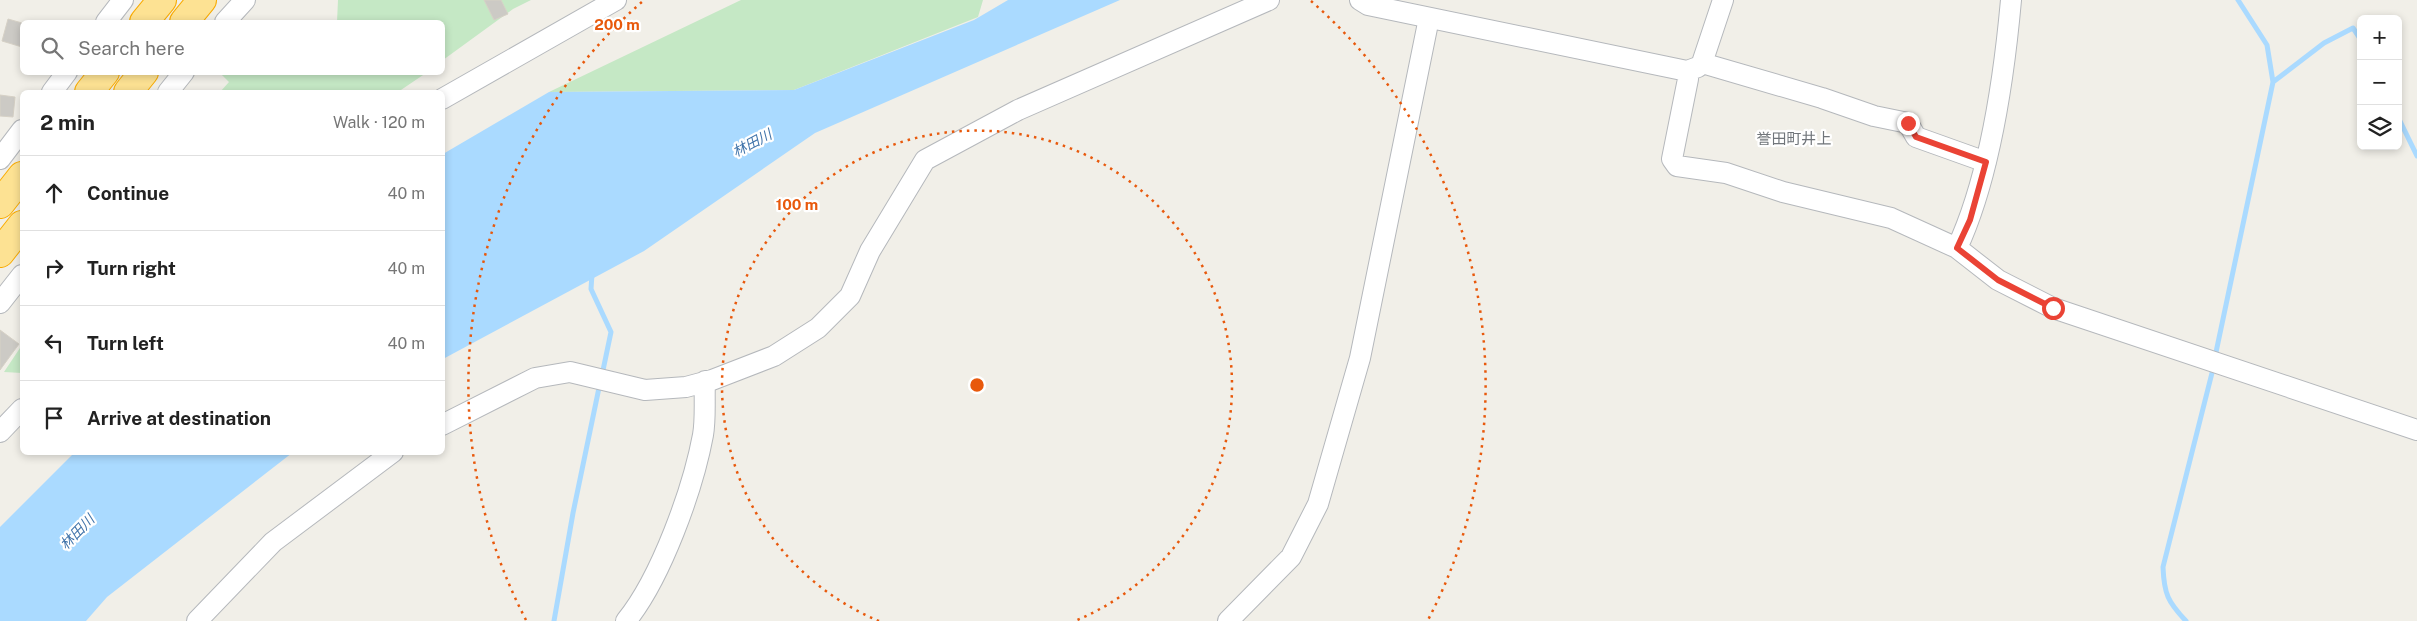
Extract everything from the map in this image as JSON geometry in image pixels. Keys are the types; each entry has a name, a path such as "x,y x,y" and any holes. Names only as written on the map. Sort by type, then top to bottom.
{"highway":[{"path":"146,20 162,0"},
{"path":"186,20 202,0"},
{"path":"90,90 102,75"},
{"path":"130,90 142,75"},
{"path":"0,253 20,228"}],"street":[{"path":"108,20 123,0"},
{"path":"227,20 245,0"},
{"path":"445,97 616,0"},
{"path":"445,423 535,378 570,372 645,390 686,387 774,356 818,328 850,296 870,251 925,160 1018,110 1269,0"},
{"path":"1360,0 1368,4 1429,18 1694,67 1822,98 1874,116 1908,123 1916,137 1986,162"},
{"path":"1723,0 1688,79 1672,159 1677,166 1726,173 1783,192 1891,218 1957,248 1998,280 2053,308 2417,430"},
{"path":"1957,248 1970,220 1986,162 2009,28 2011,0"},
{"path":"1228,621 1290,557 1318,504 1360,358 1429,18"},
{"path":"54,90 65,75"},
{"path":"170,90 182,75"},
{"path":"0,159 20,133"},
{"path":"0,304 20,278"},
{"path":"626,621 661,563 685,500 703,434 705,381"},
{"path":"0,432 20,411"},
{"path":"197,621 273,542 389,455"}],"green space":[{"path":"338,0 531,0 513,9 445,59 445,20 337,20"},
{"path":"741,0 983,0 978,17 794,90 549,92"},
{"path":"222,75 423,75 401,90 222,90 229,82"},
{"path":"20,348 20,373 4,372"}],"water":[{"name":"林田川","path":"1008,0 1120,0 815,133 644,251 445,358 445,153 549,92 794,90 974,20"},
{"name":"林田川","path":"72,455 289,455 107,597 86,621 0,621 0,527"}],"building":[{"path":"484,0 501,0 508,14 494,20"},
{"path":"8,19 20,22 20,46 2,41"},
{"path":"0,95 15,97 13,117 0,116"},
{"path":"0,330 19,344 0,370"}],"waterway":[{"path":"2215,357 2273,82 2267,45 2238,0"},
{"path":"2273,82 2324,43 2353,28 2357,34"},
{"path":"2402,125 2417,156"},
{"path":"592,274 591,289 611,332 602,375"},
{"path":"2186,621 2168,597 2164,584 2163,567 2214,365"},
{"path":"554,621 573,513 600,383"}],"district":[{"name":"誉田町井上","path":"1794,139"}],"route":[{"path":"1908,123 1916,137 1986,162 1970,220 1957,248 1998,280 2053,308"}]}
